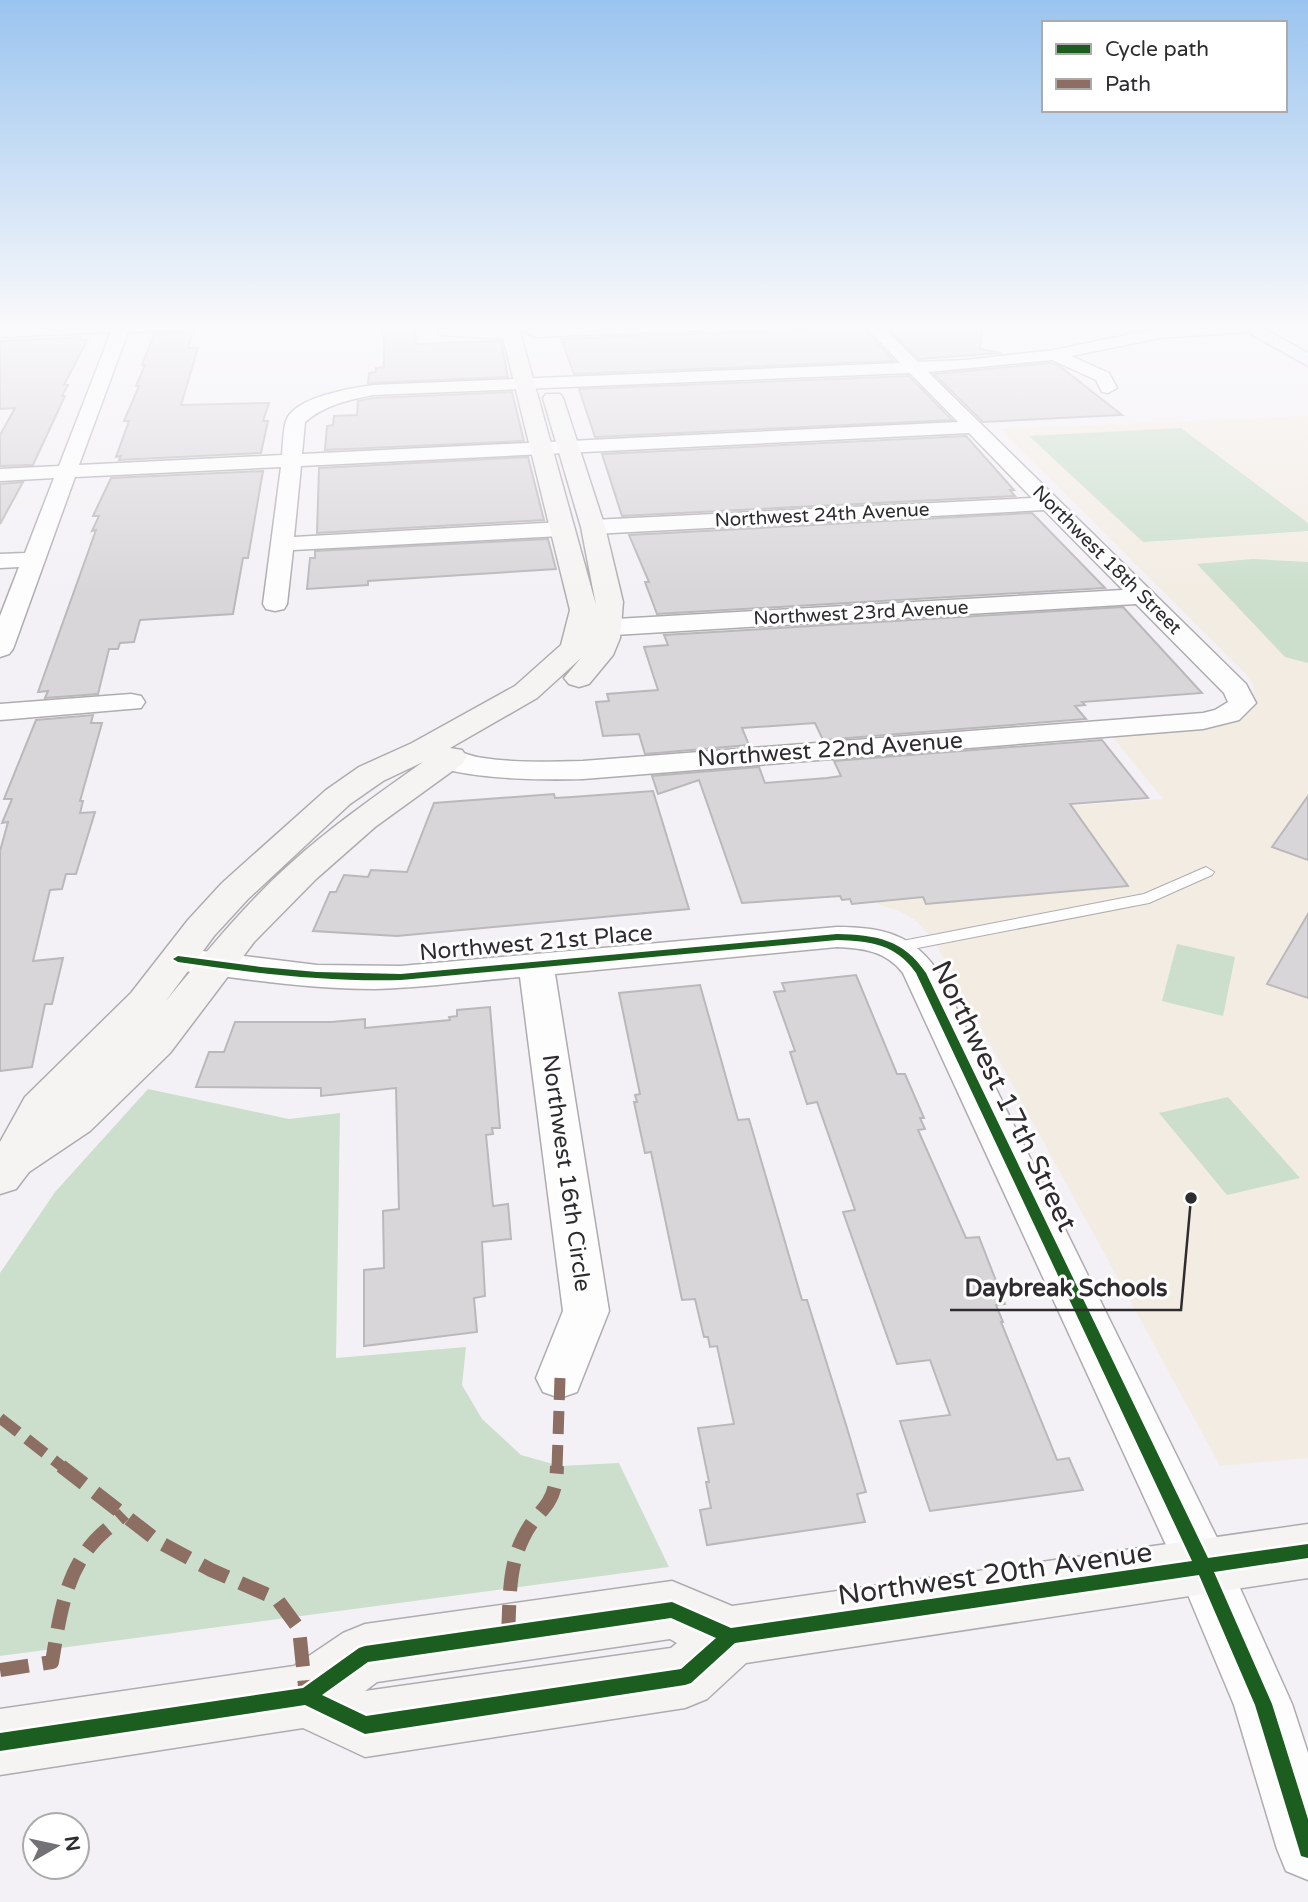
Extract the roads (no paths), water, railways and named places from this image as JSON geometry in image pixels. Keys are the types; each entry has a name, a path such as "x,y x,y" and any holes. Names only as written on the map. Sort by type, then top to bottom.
{"street":[{"path":"0,649 89,414"},
{"path":"275,604 296,420 302,414"},
{"path":"545,414 554,448 561,529 584,610 595,628"},
{"name":"Northwest 18th Street","path":"963,414 1236,690 1242,703 1237,709"},
{"path":"0,475 976,427"},
{"path":"6,1169 74,1120 155,1044 241,934 303,871 434,755 526,692 573,650 579,639 595,628 610,603 593,527 554,448"},
{"name":"Northwest 24th Avenue","path":"593,527 1050,503"},
{"path":"282,544 561,529"},
{"path":"0,561 34,559"},
{"name":"Northwest 23rd Avenue","path":"595,628 1141,596"},
{"path":"0,712 131,702"},
{"name":"Northwest 22nd Avenue","path":"434,755 474,767 519,773 583,770 1203,721 1226,717 1237,709"},
{"path":"6,1169 40,1108 145,1002 234,891 338,797 371,774 434,755"},
{"name":"Northwest 21st Place","path":"178,959 340,979 401,977 836,937 875,940 897,947"},
{"name":"Northwest 17th Street","path":"897,947 907,954 921,973 1203,1566 1263,1704 1308,1849"},
{"name":"Northwest 16th Circle","path":"536,965 586,1311 560,1378"},
{"name":"Northwest 20th Avenue","path":"0,1742 306,1696 365,1725 685,1677 731,1636 1308,1551"}],"lane":[{"path":"897,947 1149,898 1206,872"}],"place":[{"name":"Daybreak Schools","path":"1191,1198"}]}
